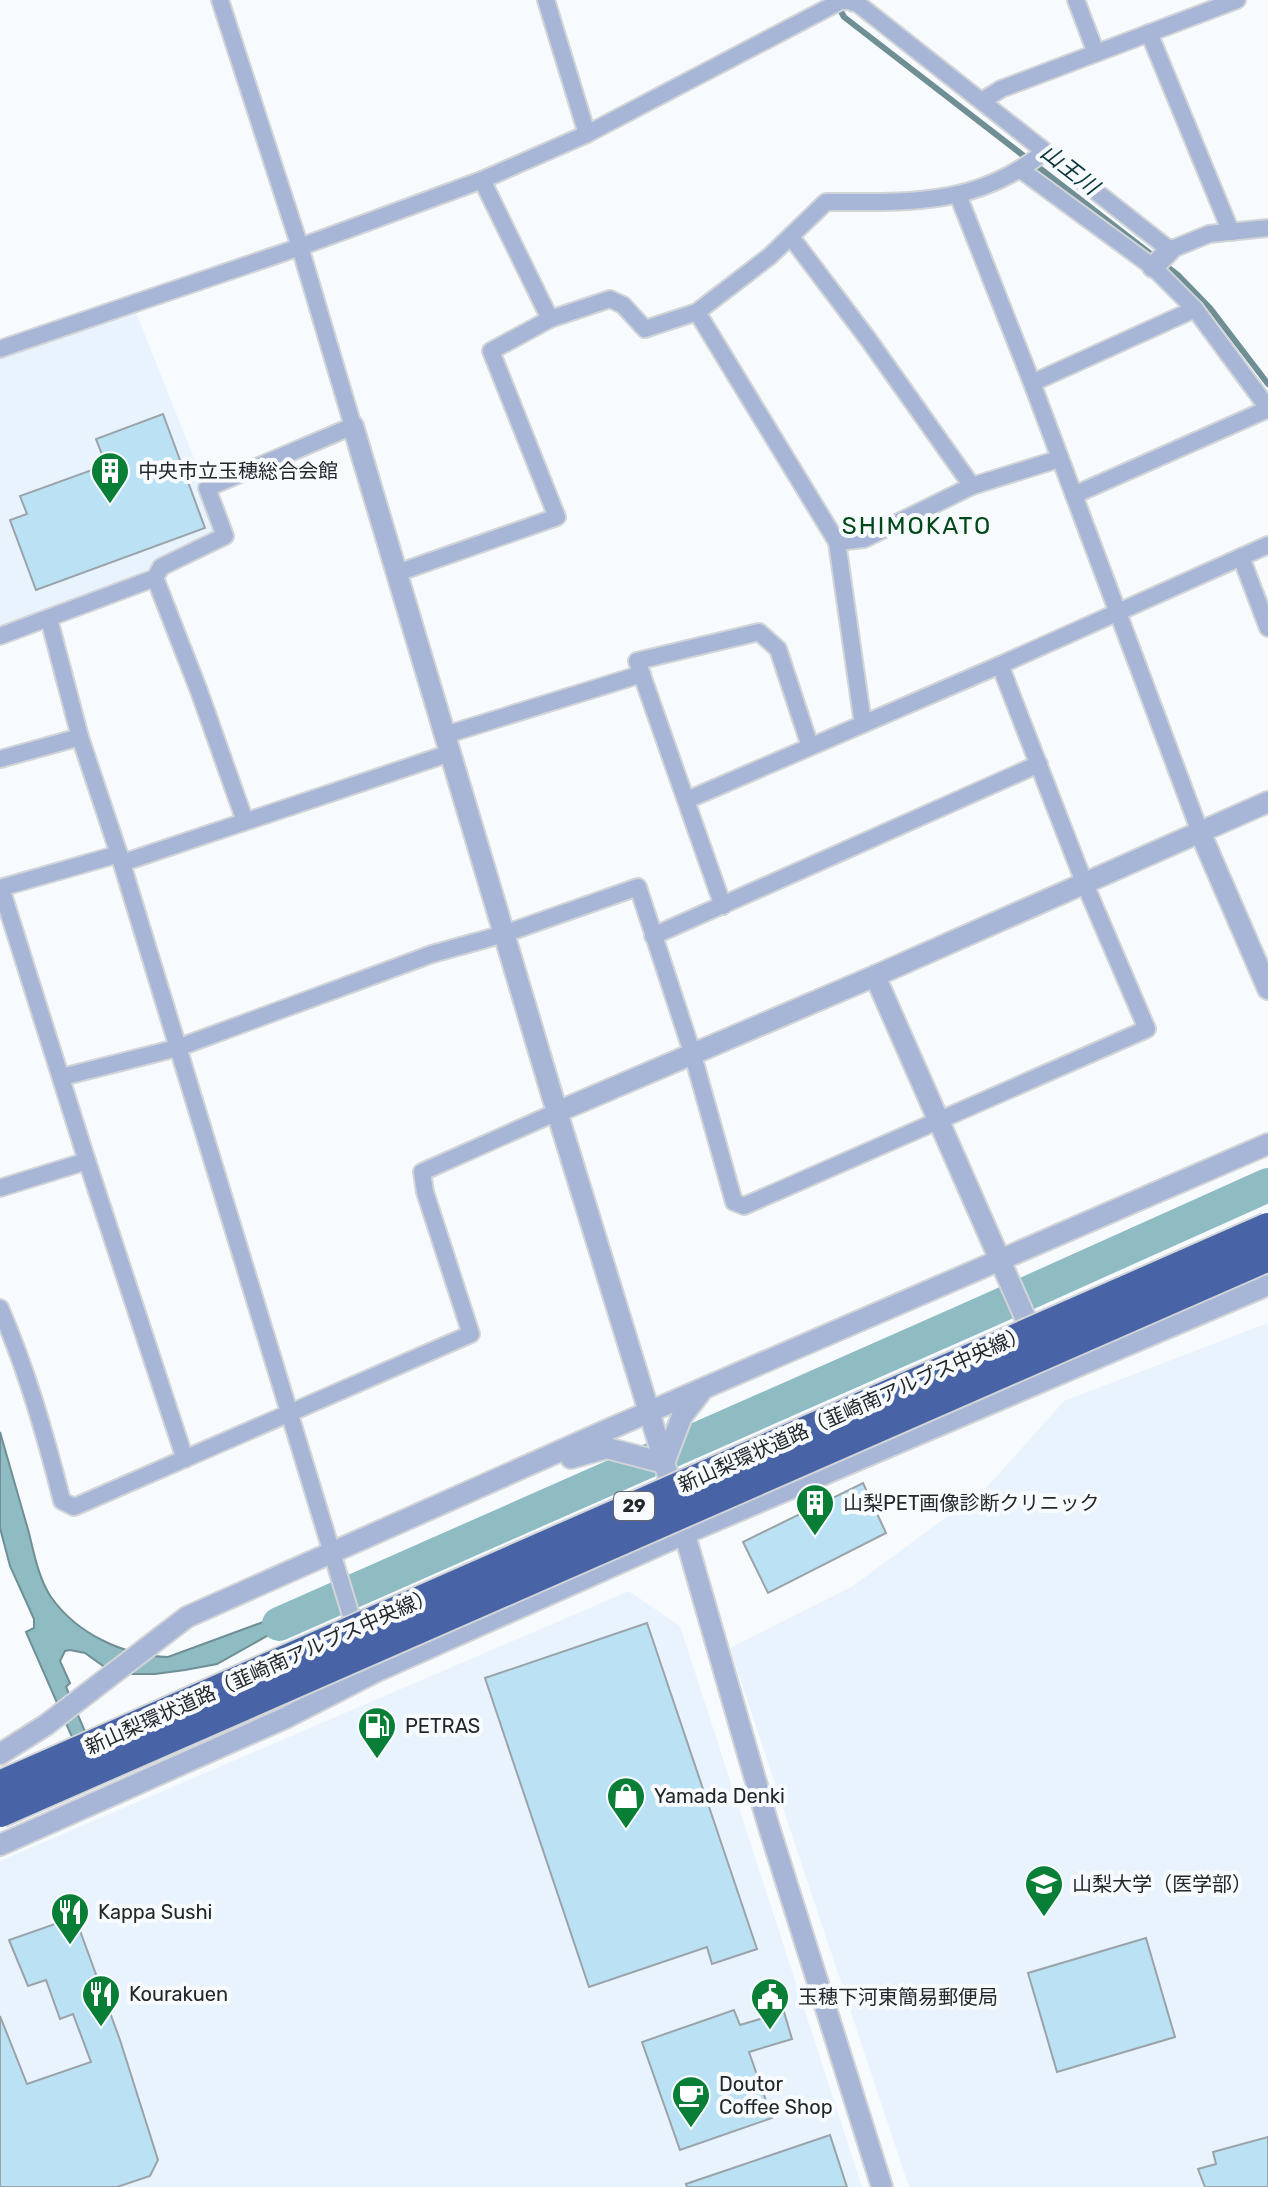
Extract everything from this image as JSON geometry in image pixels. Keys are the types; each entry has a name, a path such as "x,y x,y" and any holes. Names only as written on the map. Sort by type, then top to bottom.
{"highway":[{"name":"新山梨環状道路（韮崎南アルプス中央線）","path":"0,1786 1268,1228"},
{"name":"新山梨環状道路（韮崎南アルプス中央線）","path":"0,1812 1268,1256"}],"street":[{"path":"220,0 300,247 649,1412 666,1437 666,1473 655,1519 628,1559"},
{"path":"546,0 587,134"},
{"path":"0,349 300,247 482,180 587,134 824,9 841,1 854,0 982,101 1032,161 1162,259 1268,409 1074,495"},
{"path":"1076,0 1096,53"},
{"path":"982,101 1001,89 1237,0"},
{"path":"1149,33 1231,232"},
{"path":"397,573 557,517 491,351 550,319 610,299 623,305 645,329 697,312 791,237 826,202 922,202 958,195 1032,161"},
{"path":"1032,161 1162,259"},
{"path":"482,180 550,319"},
{"path":"958,195 1032,383 1200,832 1268,989"},
{"path":"1162,259 1209,234 1268,228"},
{"path":"791,237 972,486"},
{"path":"1032,383 1195,309"},
{"path":"697,312 837,542 863,724"},
{"path":"0,636 155,578 161,567 225,536 207,488 353,426"},
{"path":"837,542 864,539 972,486 1059,459"},
{"path":"687,800 1268,545"},
{"path":"1241,557 1268,628"},
{"path":"155,578 245,821"},
{"path":"49,619 80,737 120,858 350,1612 377,1671"},
{"path":"723,906 637,661 759,632 778,649 810,746"},
{"path":"62,1077 177,1048 432,954 504,934 638,887 692,1052 734,1202 744,1206 1147,1029 1084,882 1000,665"},
{"path":"185,1459 0,888 120,858 245,821 642,674"},
{"path":"0,759 80,737"},
{"path":"653,936 1039,764"},
{"path":"0,1308 21,1355 37,1404 62,1501 74,1507 471,1334 425,1192 422,1172 1268,802"},
{"path":"875,976 1051,1378"},
{"path":"0,1754 46,1725 175,1625 257,1584 1268,1144"},
{"path":"0,1188 87,1161"},
{"path":"0,1845 684,1534 1268,1285"},
{"path":"666,1437 705,1389"},
{"path":"495,1480 516,1478 607,1448 630,1453 666,1473 729,1500 786,1492"},
{"path":"666,1473 776,1853 882,2187"}],"shaded area":[{"path":"135,310 225,536 0,636 0,351"},
{"name":"山梨大学（医学部）","path":"1268,1323 1268,2187 909,2187 730,1648 853,1586 988,1486 1064,1401"},
{"path":"629,1591 680,1626 862,2187 0,2187 0,1861"}],"water":[{"path":"0,1432 37,1566 47,1590 62,1610 88,1632 118,1647 168,1657 320,1601 323,1608 217,1664 185,1670 129,1674 106,1668 85,1653 65,1651 60,1661 70,1683 66,1687 92,1748 79,1753 26,1632 34,1628 34,1619 10,1566 0,1528"}],"building":[{"name":"中央市立玉穂総合会館","path":"163,414 205,528 36,590 10,520 27,514 20,496 106,465 96,439"},
{"name":"山梨PET画像診断クリニック","path":"863,1483 886,1533 768,1593 743,1542"},
{"name":"Yamada Denki","path":"647,1623 757,1949 712,1964 707,1947 589,1987 485,1678"},
{"path":"75,1917 120,2040 158,2160 150,2176 117,2187 0,2187 0,2016 27,2084 91,2062 73,2014 60,2019 46,1980 28,1986 9,1940"},
{"path":"1146,1938 1175,2037 1057,2072 1028,1973"},
{"path":"734,2010 740,2025 784,2012 792,2039 749,2052 772,2118 680,2150 642,2042"},
{"path":"830,2135 847,2187 687,2187 686,2184"},
{"path":"1268,2137 1268,2187 1205,2187 1198,2169 1216,2164 1213,2152"}],"waterway":[{"name":"山王川","path":"838,6 844,17 1178,275 1210,308 1268,384"},
{"path":"279,1624 1268,1185"}],"place":[{"name":"中央市立玉穂総合会館","path":"110,505"},
{"name":"山梨PET画像診断クリニック","path":"815,1537"},
{"name":"PETRAS","path":"377,1760"},
{"name":"Yamada Denki","path":"626,1830"},
{"name":"山梨大学（医学部）","path":"1044,1918"},
{"name":"Kappa Sushi","path":"70,1946"},
{"name":"Kourakuen","path":"101,2028"},
{"name":"玉穂下河東簡易郵便局","path":"770,2031"},
{"name":"Doutor Coffee Shop","path":"691,2129"}],"district":[{"name":"SHIMOKATO","path":"917,526"}]}
